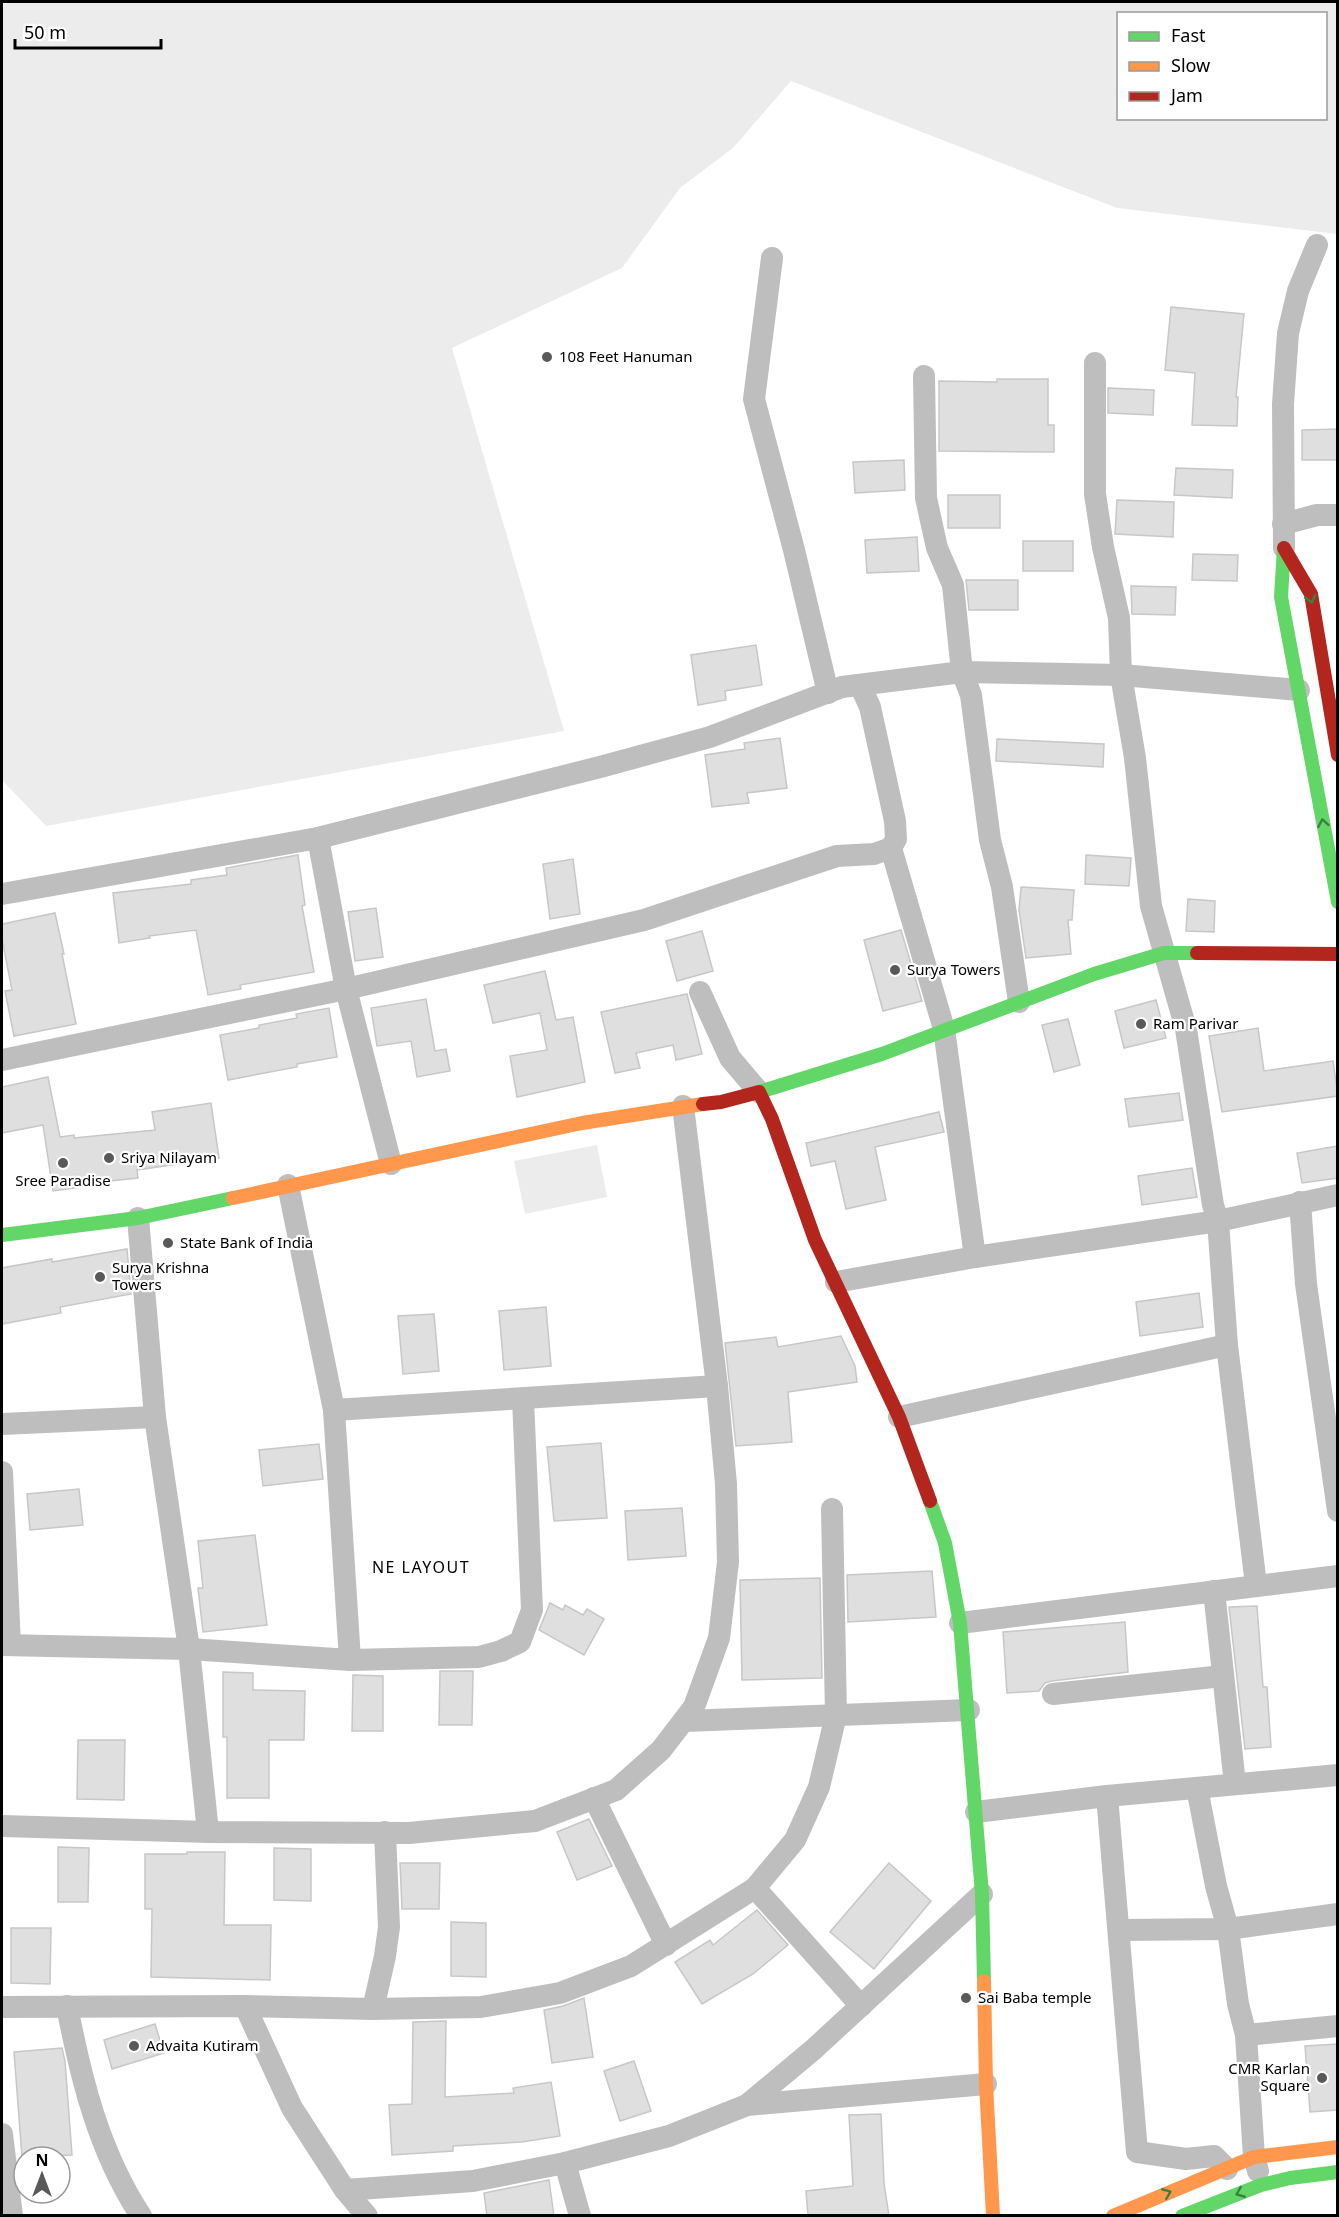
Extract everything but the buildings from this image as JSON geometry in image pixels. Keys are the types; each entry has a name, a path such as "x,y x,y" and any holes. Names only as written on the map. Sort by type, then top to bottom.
{"main road":[{"path":"1284,548 1281,597 1338,902"},
{"path":"1284,548 1311,594 1338,755"},
{"path":"2,1234 138,1218 582,1123 721,1102 882,1054 1094,974 1164,953 1338,954"},
{"path":"759,1092 772,1119 815,1240 899,1417 945,1544 960,1623 969,1710 982,1894 986,2084 993,2216"},
{"path":"1113,2216 1254,2157 1338,2147"},
{"path":"1182,2216 1262,2185 1290,2178 1338,2172"}],"street":[{"path":"1284,548 1283,404 1288,333 1298,291 1317,245"},
{"path":"772,258 754,399 794,550 828,693"},
{"path":"1095,363 1095,494 1103,547 1119,618 1121,675 1135,758 1151,906 1186,1029 1213,1205 1218,1221 1227,1345 1257,1585"},
{"path":"924,376 926,498 937,548 953,585 962,672 971,695 990,840 1002,887 1019,1002"},
{"path":"1283,524 1317,515 1338,515"},
{"path":"2,894 318,838 711,737 842,687 962,672 1121,675 1299,690"},
{"path":"2,1060 346,989 644,920 837,856 874,854 891,848 896,839 895,821 870,707 860,685"},
{"path":"318,838 346,989 391,1164"},
{"path":"891,848 944,1029 975,1257"},
{"path":"700,992 730,1058 759,1092"},
{"path":"2,1826 208,1832 409,1833 535,1821 616,1790 661,1750 694,1707 719,1638 728,1562 726,1484 717,1386 683,1106"},
{"path":"288,1185 334,1410 350,1660"},
{"path":"836,1282 975,1257 1218,1221 1338,1195"},
{"path":"1300,1202 1306,1284 1338,1511"},
{"path":"138,1218 155,1417 189,1649 208,1832"},
{"path":"899,1417 1227,1345"},
{"path":"334,1410 717,1386"},
{"path":"2,1472 6,1645 189,1649 350,1660 479,1657 501,1651 520,1642 532,1610 523,1399"},
{"path":"2,1424 155,1417"},
{"path":"2,2007 245,2006 373,2009 482,2007 560,1993 632,1966 755,1888 795,1840 819,1787 836,1715 832,1509"},
{"path":"960,1623 1338,1576"},
{"path":"1214,1591 1235,1784"},
{"path":"1053,1694 1223,1676"},
{"path":"684,1721 969,1710"},
{"path":"976,1812 1107,1796 1338,1775"},
{"path":"1197,1788 1216,1886 1228,1929 1238,2004 1246,2035 1254,2157 1262,2185"},
{"path":"1107,1796 1137,2152 1186,2159 1214,2156 1227,2169"},
{"path":"594,1798 666,1945"},
{"path":"373,2009 386,1956 389,1927 386,1832"},
{"path":"755,1888 861,2006"},
{"path":"747,2105 814,2049 982,1894"},
{"path":"1120,1930 1228,1929 1338,1914"},
{"path":"68,2006 80,2071 102,2140 128,2196 141,2216"},
{"path":"245,2006 292,2108 345,2190 367,2216"},
{"path":"1246,2035 1338,2026"},
{"path":"345,2190 473,2181 566,2163 669,2136 747,2105 986,2084"},
{"path":"2,2134 12,2216"},
{"path":"566,2163 579,2216"}],"shaded area":[{"path":"2,2 1337,2 1337,234 1117,208 791,81 733,148 680,188 622,268 452,348 564,731 46,826 2,780"},
{"path":"597,1145 607,1197 525,1214 514,1161"}],"traffic: fast":[{"path":"1284,548 1281,597 1338,902"},
{"path":"759,1092 882,1054 1094,974 1164,953 1197,953"},
{"path":"2,1235 138,1218 233,1198"},
{"path":"930,1501 945,1543 960,1623 982,1894 984,1981"},
{"path":"1182,2216 1261,2185 1290,2178 1338,2172"}],"traffic: slow":[{"path":"233,1198 582,1123 703,1104"},
{"path":"984,1981 986,2084 993,2216"},
{"path":"1113,2216 1254,2157 1338,2147"}],"traffic: jam":[{"path":"1284,548 1311,594 1338,755"},
{"path":"1197,953 1338,954"},
{"path":"703,1104 721,1102 759,1092 772,1119 815,1240 899,1417 930,1501"}],"place":[{"name":"108 Feet Hanuman","path":"547,357"},
{"name":"Surya Towers","path":"895,970"},
{"name":"Ram Parivar","path":"1141,1024"},
{"name":"Sriya Nilayam","path":"109,1158"},
{"name":"Sree Paradise","path":"63,1163"},
{"name":"State Bank of India","path":"168,1243"},
{"name":"Surya Krishna Towers","path":"100,1277"},
{"name":"Sai Baba temple","path":"966,1998"},
{"name":"Advaita Kutiram","path":"134,2046"},
{"name":"CMR Karlan Square","path":"1322,2078"}],"district":[{"name":"NE LAYOUT","path":"421,1567"}]}
